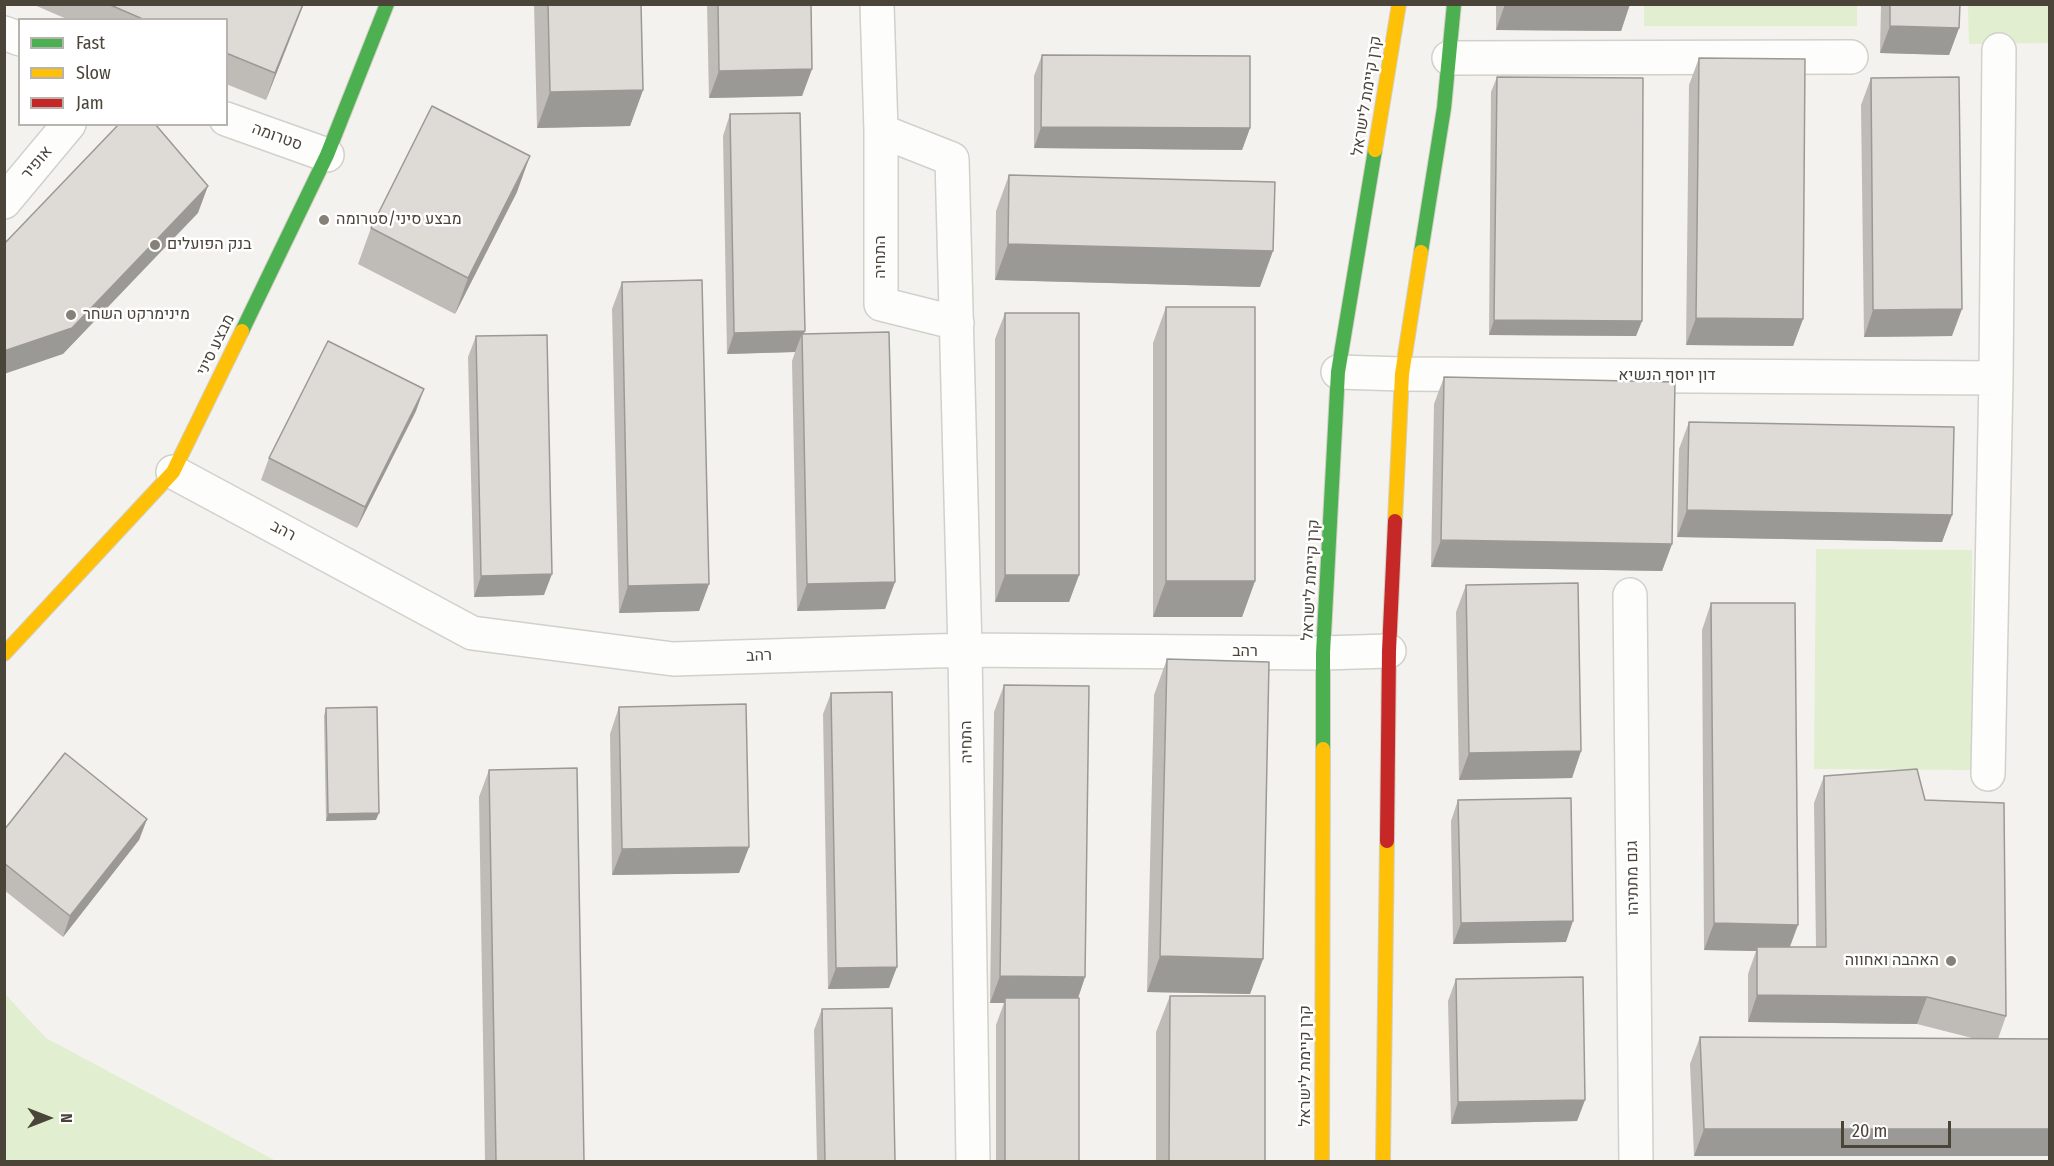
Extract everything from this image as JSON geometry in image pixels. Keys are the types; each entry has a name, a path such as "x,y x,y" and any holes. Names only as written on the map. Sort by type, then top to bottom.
{"street":[{"name":"מבצע סיני","path":"4,654 173,472 327,155 387,4"},
{"name":"התחיה","path":"878,4 881,304 957,323"},
{"name":"קרן קיימת לישראל","path":"1322,1161 1323,653 1338,372 1399,4"},
{"path":"1383,1161 1389,651 1402,374 1443,108 1454,4"},
{"path":"1988,774 1996,378 1999,50"},
{"path":"1449,58 1851,57"},
{"name":"סטרומה","path":"228,120 327,155"},
{"name":"אופיר","path":"4,201 67,126"},
{"name":"התחיה","path":"881,131 952,159 966,650 973,1161"},
{"name":"דון יוסף הנשיא","path":"1338,372 1996,378"},
{"name":"רהב","path":"173,472 472,633 673,659 966,650 1323,653 1389,651"},
{"name":"גנם מתתיהו","path":"1630,595 1636,1161"}],"green space":[{"path":"1644,5 1857,5 1857,26 1644,26"},
{"path":"1968,5 2049,5 2049,43 1969,44"},
{"path":"1816,549 1972,550 1971,770 1814,769"},
{"path":"4,993 46,1038 276,1161 5,1161"}],"building":[{"path":"108,4 303,4 275,73 228,54 228,18 140,18"},
{"path":"548,4 641,4 643,90 550,92"},
{"path":"718,4 811,4 812,69 719,71"},
{"path":"1890,4 1960,4 1959,28 1890,26"},
{"path":"1042,55 1250,56 1250,128 1041,127"},
{"path":"1699,58 1805,59 1803,319 1696,318"},
{"path":"1497,77 1643,78 1642,321 1494,320"},
{"path":"1959,77 1962,309 1873,310 1871,78"},
{"path":"432,106 530,156 468,278 371,228"},
{"path":"800,113 805,331 734,333 730,114"},
{"path":"117,126 157,126 208,186 72,328 4,351 4,244"},
{"path":"1009,175 1275,182 1273,251 1008,244"},
{"path":"702,280 709,584 628,586 622,282"},
{"path":"1166,307 1255,307 1255,581 1166,581"},
{"path":"1005,313 1079,313 1079,575 1005,575"},
{"path":"889,332 895,582 807,584 802,334"},
{"path":"547,335 552,574 481,576 476,336"},
{"path":"328,341 424,389 365,507 269,458"},
{"path":"1444,377 1675,382 1672,544 1441,540"},
{"path":"1689,422 1954,427 1952,515 1687,510"},
{"path":"1578,583 1581,751 1469,753 1466,585"},
{"path":"1711,603 1795,603 1798,925 1714,923"},
{"path":"1167,659 1269,662 1263,959 1160,956"},
{"path":"1004,685 1089,686 1085,977 1000,976"},
{"path":"892,692 897,967 836,968 831,693"},
{"path":"746,704 749,847 622,849 619,707"},
{"path":"377,707 379,813 328,814 326,708"},
{"path":"65,753 147,819 70,916 4,863 4,830"},
{"path":"577,768 584,1161 496,1161 489,770"},
{"path":"1917,769 1925,800 2004,803 2006,1016 1927,997 1757,995 1757,947 1826,947 1824,776"},
{"path":"1571,798 1573,921 1461,923 1458,800"},
{"path":"1583,977 1585,1100 1458,1102 1456,979"},
{"path":"1170,996 1265,996 1265,1161 1169,1161"},
{"path":"1005,998 1079,998 1079,1161 1005,1161"},
{"path":"892,1008 895,1161 825,1161 822,1009"},
{"path":"1700,1037 2049,1039 2049,1129 1704,1129"}],"traffic: fast":[{"path":"242,331 327,155 387,4"},
{"path":"1421,252 1444,108 1454,4"},
{"path":"1323,749 1323,653 1338,372 1375,150"}],"traffic: slow":[{"path":"1375,150 1399,4"},
{"path":"1395,521 1402,374 1421,252"},
{"path":"4,654 173,472 242,331"},
{"path":"1322,1162 1323,749"},
{"path":"1383,1162 1387,841"}],"traffic: jam":[{"path":"1387,841 1389,651 1395,521"}],"place":[{"name":"מבצע סיני/סטרומה","path":"324,220"},
{"name":"בנק הפועלים","path":"155,245"},
{"name":"מינימרקט השחר","path":"71,315"},
{"name":"האהבה ואחווה","path":"1951,961"}]}
